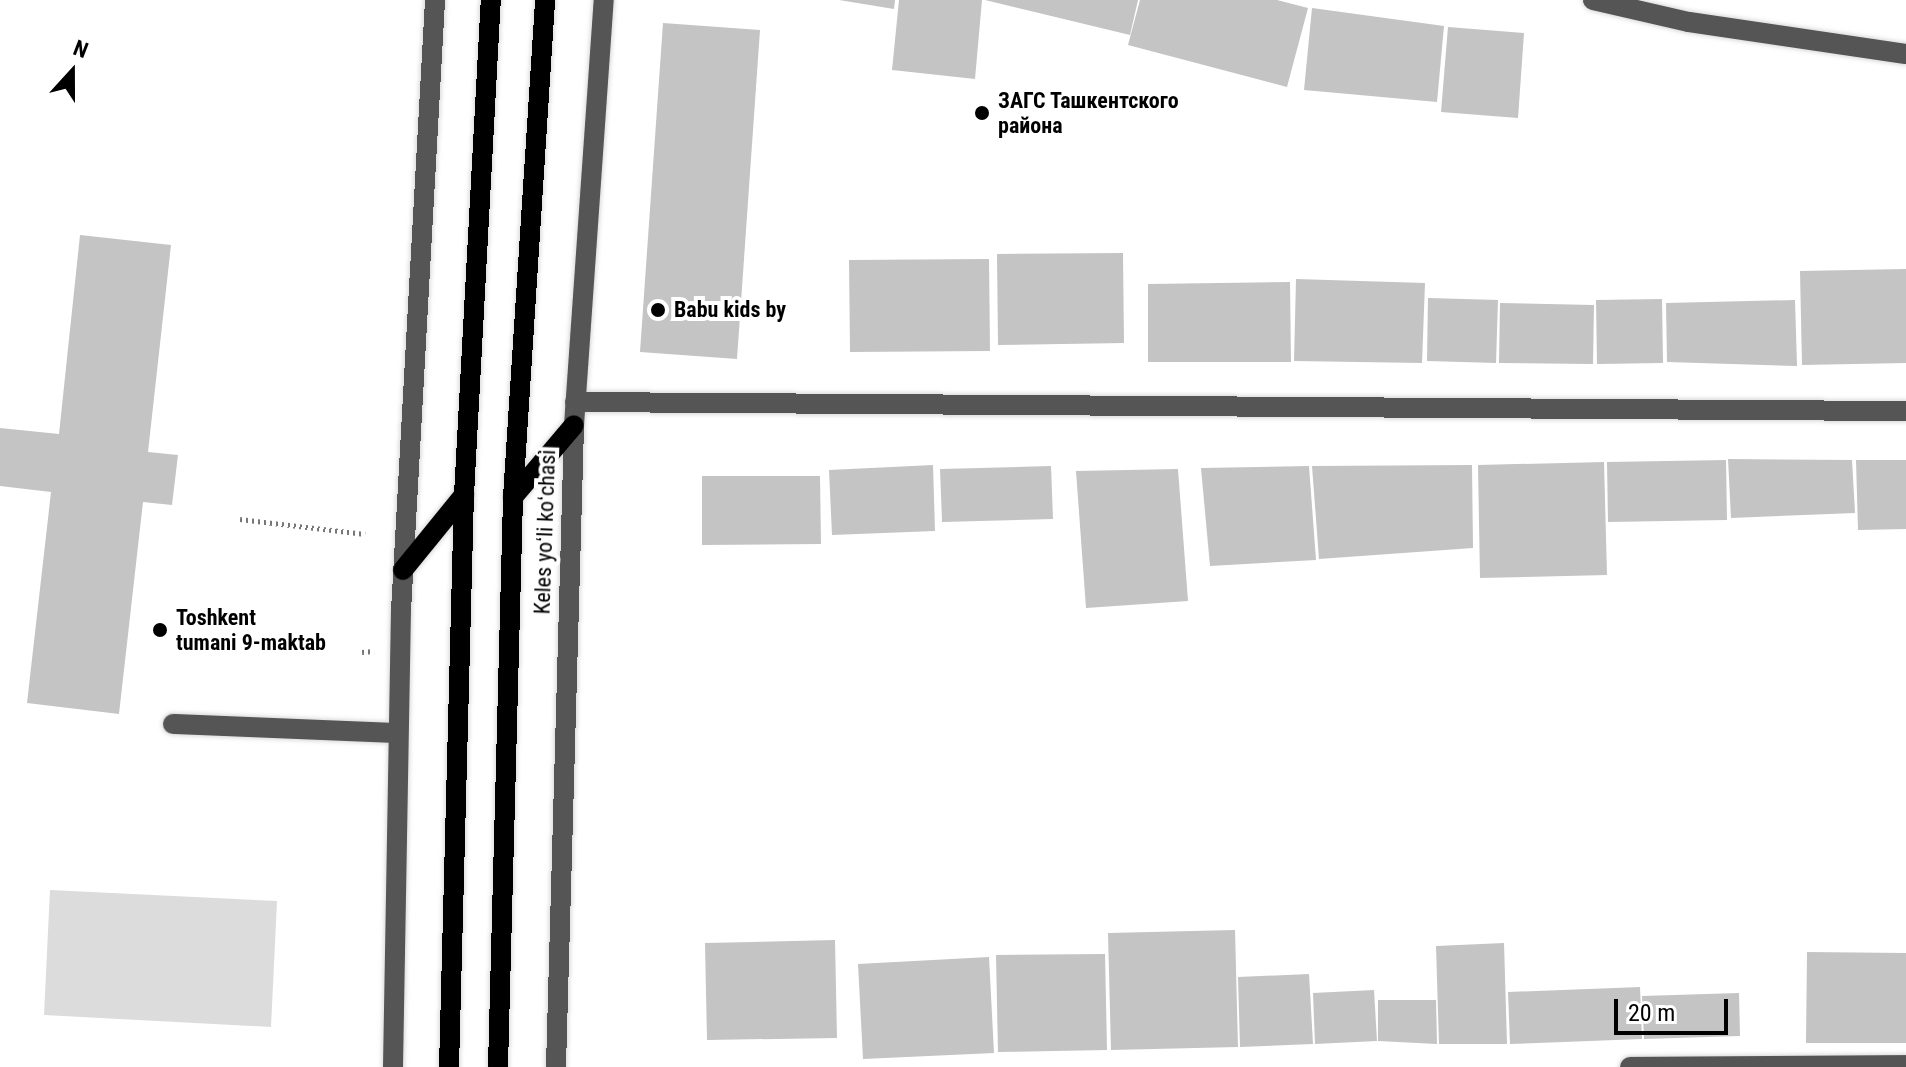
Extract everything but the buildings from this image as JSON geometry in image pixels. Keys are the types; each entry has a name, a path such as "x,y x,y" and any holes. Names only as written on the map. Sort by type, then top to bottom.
{"main road":[{"path":"449,1067 464,495 491,0"},
{"name":"Keles yoʻli koʻchasi","path":"498,1067 513,497 545,0"},
{"path":"513,497 574,425"},
{"path":"403,570 464,495"}],"street":[{"path":"393,1067 403,570 435,0"},
{"name":"Keles yoʻli koʻchasi","path":"556,1067 575,402 604,0"},
{"path":"1593,0 1689,22 1906,54"},
{"path":"575,402 1906,411"},
{"path":"173,724 398,733"},
{"path":"1630,1067 1906,1065"}],"path":[{"path":"240,519 365,534"}],"shaded area":[{"path":"50,890 277,901 271,1027 44,1015"}],"place":[{"name":"ЗАГС Ташкентского района","path":"982,113"},
{"name":"Babu kids by","path":"658,310"},
{"name":"Toshkent tumani 9-maktab","path":"160,630"}]}
